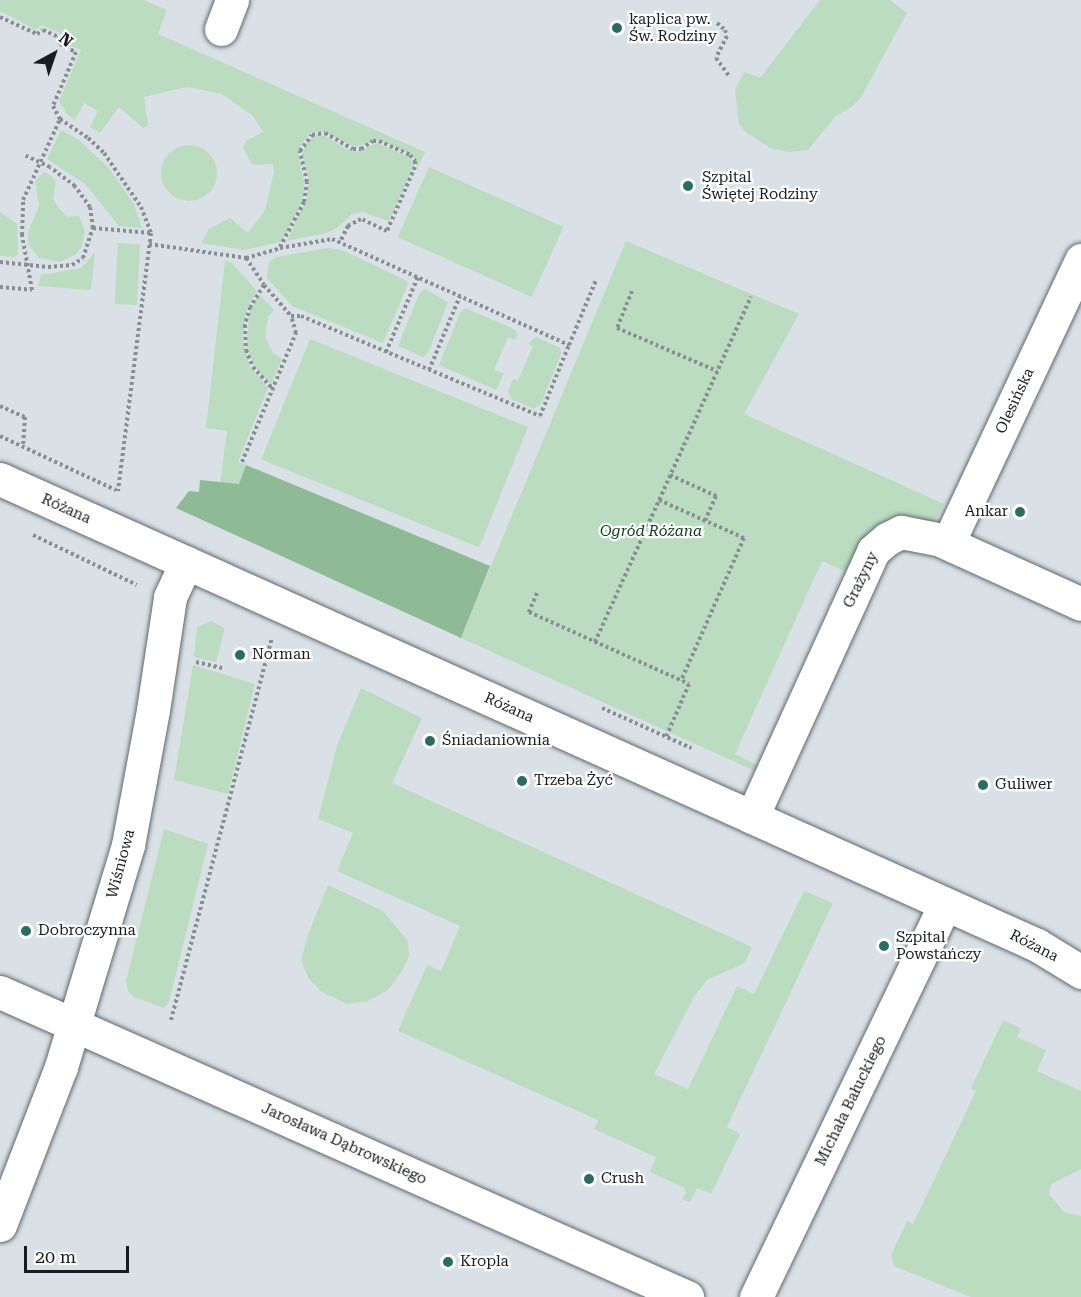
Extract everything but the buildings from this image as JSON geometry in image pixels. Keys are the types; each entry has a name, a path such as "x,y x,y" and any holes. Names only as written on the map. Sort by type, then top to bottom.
{"street":[{"name":"Olesińska","path":"948,543 1081,260"},
{"name":"Różana","path":"0,479 1037,945 1081,972"},
{"name":"Grażyny","path":"752,818 873,551 887,538 901,532 948,543 1081,604"},
{"name":"Wiśniowa","path":"0,1225 61,1068 128,845 153,710 170,597 186,563"},
{"name":"Michała Bałuckiego","path":"756,1297 945,904"},
{"name":"Jarosława Dąbrowskiego","path":"0,992 687,1297"}],"path":[{"path":"0,17 37,34 43,30 59,37 60,44 76,52 53,106 60,119 88,138 104,153 141,207 151,233 118,491"},
{"path":"717,22 725,30 727,36 716,58 730,76"},
{"path":"0,287 32,290 22,236 22,214 26,190 60,119"},
{"path":"280,248 304,202 307,182 300,151 312,135 325,133 353,149 361,149 373,141 379,141 413,158 415,167 387,231 361,219 348,226 340,242"},
{"path":"0,262 28,265 72,265 83,258 93,228 92,215 86,198 61,174 24,155"},
{"path":"93,228 151,233"},
{"path":"149,244 246,258 280,248 332,239 569,345"},
{"path":"242,462 296,333 291,316 264,285 246,258"},
{"path":"386,352 418,277"},
{"path":"291,316 301,316 540,416 596,280"},
{"path":"264,285 250,307 245,325 246,350 253,368 273,389"},
{"path":"632,291 617,328 717,371"},
{"path":"429,370 460,296"},
{"path":"595,642 751,297"},
{"path":"0,406 25,417 23,446"},
{"path":"0,436 128,496"},
{"path":"670,475 716,496 705,521"},
{"path":"659,500 744,538 681,681"},
{"path":"537,593 529,612 689,684 666,737"},
{"path":"171,1020 273,635"},
{"path":"186,660 222,668"}],"green space":[{"path":"0,0 144,0 167,10 158,34 425,152 417,169 415,159 411,154 379,140 354,147 324,132 312,132 305,139 298,153 305,188 301,204 281,242 244,250 201,243 209,229 230,218 248,233 265,210 274,172 273,164 251,163 243,147 246,141 263,132 253,116 222,94 187,87 144,97 148,126 143,128 119,107 100,133 90,127 98,111 84,103 75,120 67,114 59,101 81,50 64,43 62,34 42,25 36,30 0,11"},
{"path":"820,0 890,0 907,13 860,99 835,117 808,150 789,152 772,149 746,132 739,124 735,90 744,72 760,78"},
{"path":"61,130 79,140 108,167 134,204 142,228 119,226 85,184 47,159"},
{"path":"315,135 325,136 346,149 357,152 377,143 411,158 414,166 389,221 362,212 352,214 337,228 327,233 287,241 307,198 309,181 302,154 307,142"},
{"path":"189,145 200,147 209,153 215,162 217,173 215,184 209,193 200,199 189,201 178,199 169,193 163,184 161,173 163,162 169,153 178,147"},
{"path":"429,167 563,227 532,297 398,237"},
{"path":"44,172 52,176 56,182 53,199 59,208 67,217 79,216 85,231 81,248 75,255 59,262 39,258 28,244 28,233 39,205 35,181"},
{"path":"0,212 17,224 18,254 15,257 0,256"},
{"name":"Ogród Różana","path":"626,241 799,314 744,414 944,504 934,522 909,516 893,517 876,526 867,535 849,573 822,561 735,754 757,765 755,771 461,638"},
{"path":"118,243 140,244 137,305 115,304"},
{"path":"328,248 342,250 407,281 408,284 383,343 292,306 267,278 269,262 276,257"},
{"path":"95,252 91,290 38,286 41,275 81,268"},
{"path":"225,260 232,263 257,291 247,307 242,339 250,367 268,388 238,462 246,465 240,484 220,483 227,431 206,428"},
{"path":"425,289 448,302 428,353 423,357 398,346 420,292"},
{"path":"259,294 274,310 268,317 265,337 273,353 282,359 271,385 257,370 247,349 249,314"},
{"path":"465,308 514,329 518,335 515,340 508,337 494,370 504,373 496,390 439,365 460,313"},
{"path":"536,337 560,348 561,354 541,404 534,409 511,399 508,392 513,379 518,380 533,346 528,344"},
{"path":"310,339 528,427 479,548 261,460"},
{"path":"246,465 490,566 461,638 176,508 189,491 199,492 200,480 239,484"},
{"path":"211,621 225,628 216,662 194,657 197,627"},
{"path":"193,665 255,684 228,794 174,780"},
{"path":"361,688 422,718 392,783 752,947 745,963 707,980 694,997 654,1074 688,1089 737,986 754,994 804,891 833,903 727,1127 740,1134 711,1194 697,1188 690,1202 682,1199 686,1192 684,1188 650,1172 656,1157 594,1129 598,1120 398,1031 427,965 441,971 460,926 337,871 353,833 318,819 337,746"},
{"path":"164,829 208,844 169,1002 164,1008 134,997 128,991 126,981"},
{"path":"328,885 383,911 408,941 409,957 400,974 388,990 368,1001 347,1004 322,992 308,978 301,960 308,935"},
{"path":"1003,1020 1021,1028 1017,1037 1046,1050 1037,1071 1081,1091 1081,1169 1051,1184 1049,1194 1064,1212 1081,1216 1081,1297 971,1297 894,1266 891,1255 907,1221 913,1224 976,1091 971,1088"}],"place":[{"name":"kaplica pw. Św. Rodziny","path":"617,28"},
{"name":"Szpital Świętej Rodziny","path":"688,186"},
{"name":"Ankar","path":"1020,512"},
{"name":"Norman","path":"240,655"},
{"name":"Śniadaniownia","path":"430,741"},
{"name":"Trzeba Żyć","path":"522,781"},
{"name":"Guliwer","path":"983,785"},
{"name":"Dobroczynna","path":"26,931"},
{"name":"Szpital Powstańczy","path":"884,946"},
{"name":"Crush","path":"589,1179"},
{"name":"Kropla","path":"448,1262"}]}
